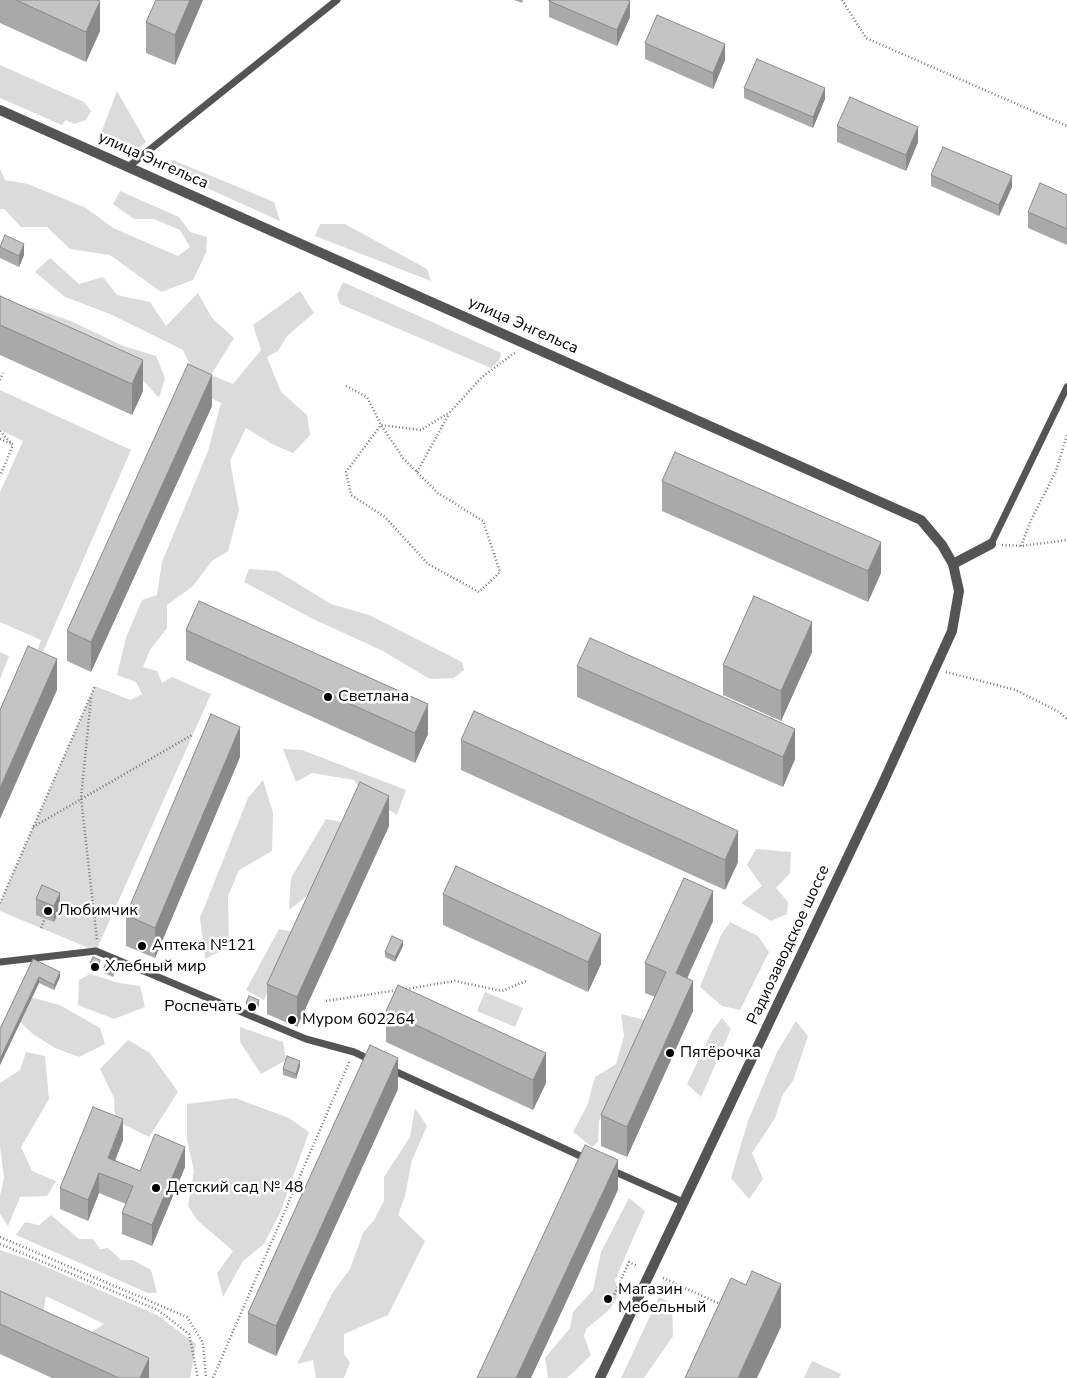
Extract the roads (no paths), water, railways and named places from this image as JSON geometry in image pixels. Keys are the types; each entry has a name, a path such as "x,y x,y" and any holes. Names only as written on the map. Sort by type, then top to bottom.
{"street":[{"name":"улица Энгельса","path":"0,110 921,520 942,545 952,564 959,591 952,631"},
{"path":"952,564 991,544"},
{"name":"Радиозаводское шоссе","path":"600,1378 952,631"}],"lane":[{"path":"128,167 337,0"},
{"path":"991,544 1067,387"},
{"path":"0,962 96,951 306,1039 354,1052 376,1062"},
{"path":"383,1066 595,1163"},
{"path":"603,1166 683,1202"}],"place":[{"name":"Светлана","path":"328,697"},
{"name":"Любимчик","path":"48,911"},
{"name":"Аптека №121","path":"142,946"},
{"name":"Хлебный мир","path":"95,967"},
{"name":"Роспечать","path":"252,1007"},
{"name":"Муром 602264","path":"292,1020"},
{"name":"Пятёрочка","path":"670,1053"},
{"name":"Детский сад № 48","path":"156,1188"},
{"name":"Магазин Мебельный","path":"608,1299"}]}
